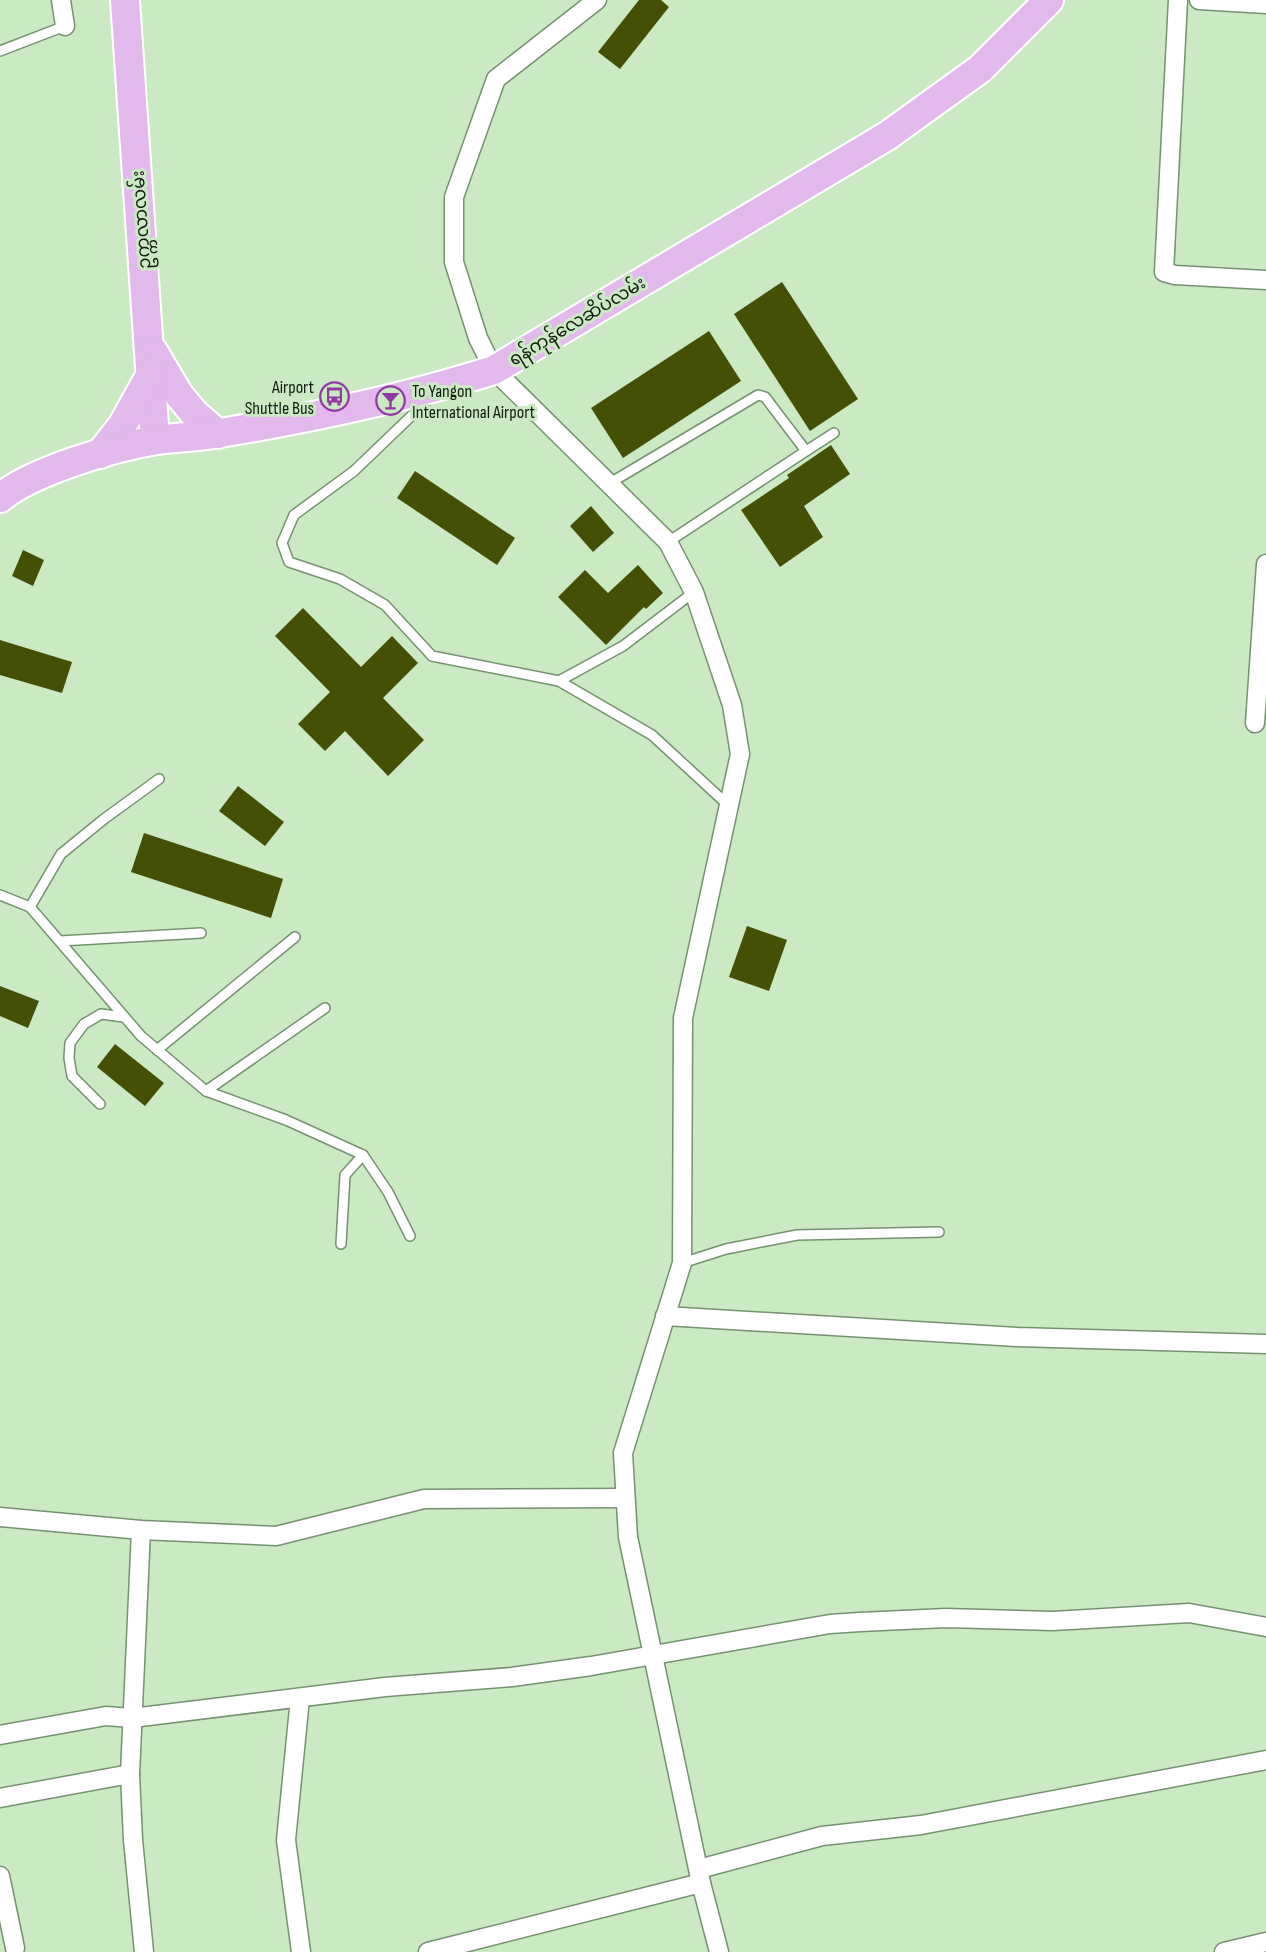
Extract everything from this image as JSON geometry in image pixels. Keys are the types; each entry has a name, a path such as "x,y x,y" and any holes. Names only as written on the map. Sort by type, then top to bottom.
{"main road":[{"name":"ဥက္ကလာလမ်း","path":"125,0 155,440"},
{"name":"ရန်ကုန်လေဆိပ်လမ်း","path":"0,498 13,487 100,454 155,440 218,434 392,399 441,387 494,370 887,136 980,69 1049,0"},
{"path":"100,454 122,426 151,359 194,413 218,434"}],"street":[{"path":"61,0 64,26"},
{"path":"597,0 496,79 454,197 454,262 478,338 494,370 668,542 694,592 732,705 740,754 683,1018 682,1263 623,1453 628,1537 700,1876 719,1952"},
{"path":"1178,0 1164,272 1175,275 1266,280"},
{"path":"1198,0 1266,4"},
{"path":"1255,723 1261,690 1266,564"},
{"path":"666,1316 1017,1337 1266,1344"},
{"path":"0,1517 141,1530 276,1536 423,1499 625,1498"},
{"path":"141,1530 130,1774 133,1840 144,1952"},
{"path":"0,1735 106,1716 132,1718 443,1681 512,1677 591,1666 830,1624 946,1618 1053,1621 1189,1613 1266,1627"},
{"path":"300,1698 286,1840 301,1952"},
{"path":"428,1952 700,1876 822,1836 921,1825 1266,1760"},
{"path":"0,1798 130,1774"},
{"path":"0,1876 15,1948"},
{"path":"1224,1952 1266,1942"}],"lane":[{"path":"0,51 64,26"},
{"path":"441,387 354,471 294,515 282,543 289,562 340,579 386,605 432,656 559,681 652,735 728,805"},
{"path":"610,483 758,395 765,397 806,451"},
{"path":"668,542 834,433"},
{"path":"559,681 623,646 694,592"},
{"path":"30,907 61,854 159,778"},
{"path":"0,895 30,907 141,1036 206,1091 286,1120 363,1155 388,1192 410,1236"},
{"path":"60,941 201,933"},
{"path":"158,1050 295,937"},
{"path":"206,1091 325,1008"},
{"path":"100,1104 72,1076 69,1058 70,1042 84,1024 101,1014 124,1017"},
{"path":"341,1244 345,1175 363,1155"},
{"path":"682,1263 726,1249 797,1234 939,1232"}],"building":[{"path":"639,0 661,0 669,7 620,69 598,52"},
{"path":"782,282 858,399 810,431 734,314"},
{"path":"709,331 741,381 623,458 591,408"},
{"path":"831,445 850,474 804,506 823,537 780,567 741,510 789,478 787,475"},
{"path":"415,471 515,538 497,565 397,498"},
{"path":"591,506 614,533 593,552 570,526"},
{"path":"23,550 44,560 33,586 12,576"},
{"path":"638,565 663,593 646,609 644,607 606,645 558,597 585,570 608,593"},
{"path":"303,608 361,667 392,636 418,663 383,698 424,740 388,776 345,731 325,751 298,724 330,692 275,636"},
{"path":"0,640 72,662 62,693 0,675"},
{"path":"238,786 284,822 265,846 219,811"},
{"path":"144,833 283,879 271,918 131,872"},
{"path":"747,926 787,940 769,991 729,977"},
{"path":"0,986 39,1001 28,1028 0,1016"},
{"path":"115,1044 164,1083 145,1106 97,1067"}],"place":[{"name":"Airport Shuttle Bus","path":"335,397"},
{"name":"To Yangon International Airport","path":"391,401"}]}
